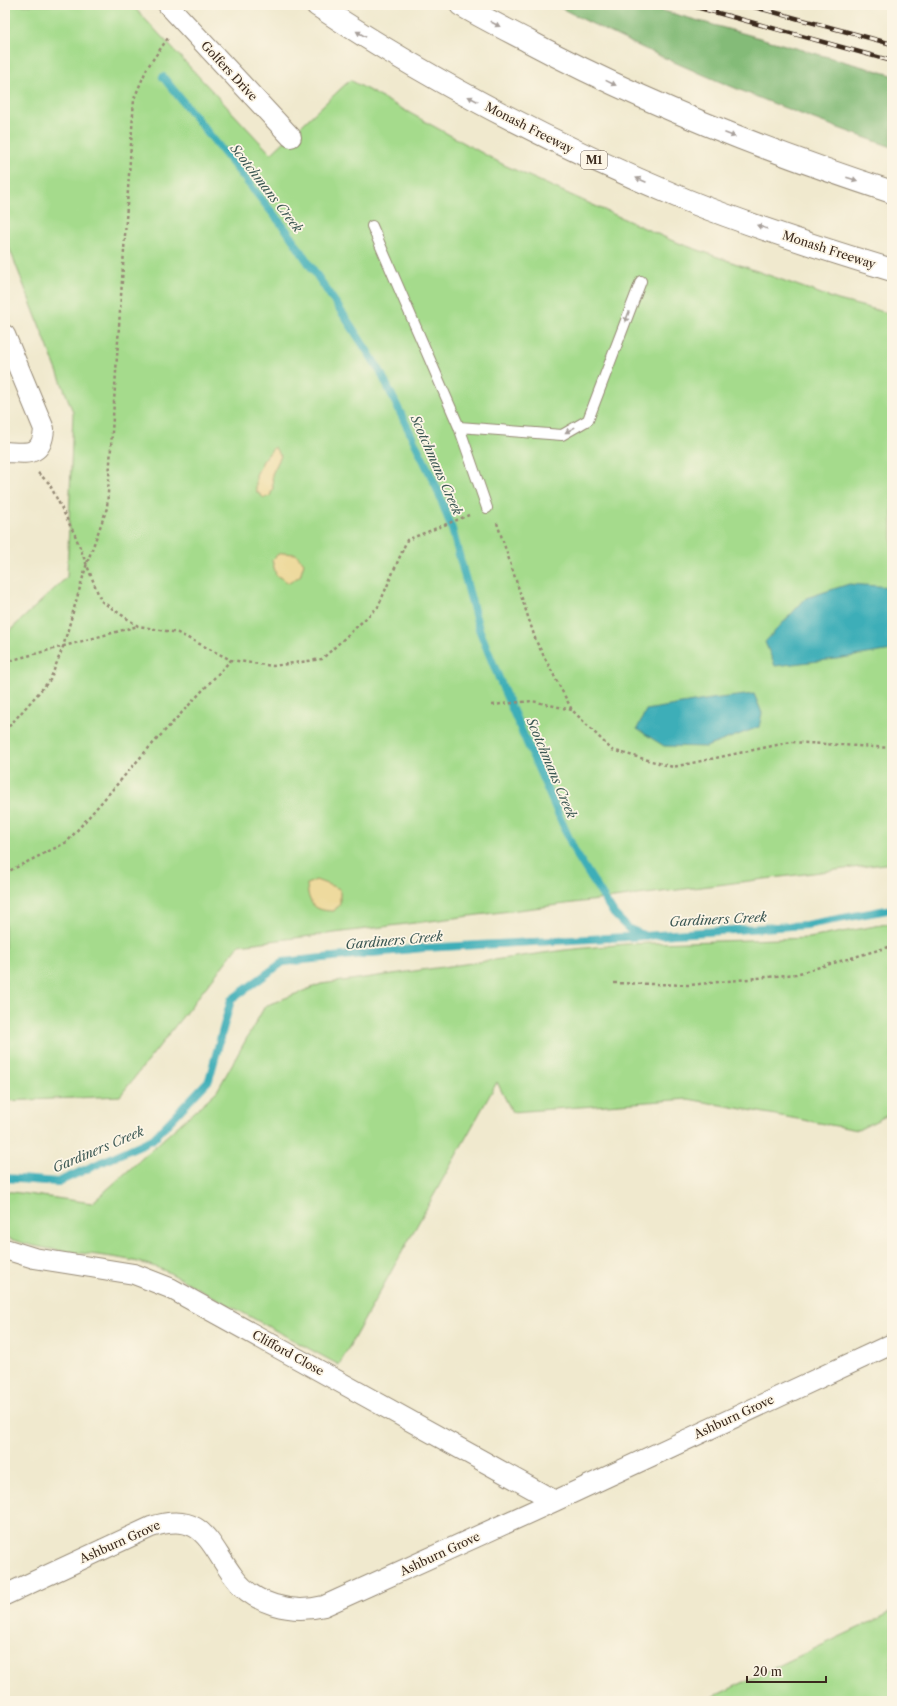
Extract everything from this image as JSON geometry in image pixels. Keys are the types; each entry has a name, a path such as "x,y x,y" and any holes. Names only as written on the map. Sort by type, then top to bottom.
{"highway":[{"name":"Monash Freeway","path":"317,5 438,81 520,125 601,163 703,206 776,232 892,270"},
{"path":"461,5 551,53 636,95 725,133 814,167 892,192"}],"street":[{"name":"Golfers Drive","path":"168,5 290,137"},
{"path":"5,335 44,429 40,446 37,450 31,453 11,452"},
{"name":"Clifford Close","path":"5,1249 34,1258 134,1274 170,1288 555,1501"},
{"name":"Ashburn Grove","path":"5,1595 151,1527 176,1521 192,1526 204,1535 233,1577 248,1592 272,1605 288,1609 313,1609 346,1597 892,1344"}],"lane":[{"path":"372,226 459,427 487,508"},
{"path":"459,427 562,434 588,420 641,281"}],"path":[{"path":"5,731 50,680 63,647 87,563 107,508 134,99 147,68 181,19"},
{"path":"11,452 49,483 87,563 101,601 138,626"},
{"path":"5,662 138,626 178,632 231,660 273,666 322,659 378,607 406,540 487,508 498,524 536,641 572,710 612,750 672,767 791,742 892,748"},
{"path":"5,873 67,842 146,751 231,660"},
{"path":"492,705 532,701 572,710"},
{"path":"614,983 690,985 796,974 892,946"}],"green space":[{"path":"5,5 132,5 271,154 350,80 504,165 673,241 838,300 892,314 892,863 239,945 120,1096 5,1101 5,635 67,577 73,412 5,237"},
{"path":"555,5 642,5 892,75 892,147 806,116 720,82 596,26"},
{"path":"892,923 892,1113 858,1130 688,1099 512,1112 497,1082 339,1365 168,1272 128,1260 45,1248 25,1244 5,1237 5,1191 92,1203 217,1091 265,1006 321,984 565,950 626,944 809,938"},
{"path":"892,1612 892,1701 704,1701"}],"sand":[{"path":"274,447 281,456 272,474 273,488 270,496 264,498 256,491 256,475 263,461"},
{"path":"283,553 296,554 304,563 300,576 289,583 276,575 272,560 277,555"},
{"path":"316,880 340,889 340,903 334,911 321,910 313,905 309,897 307,884"}],"water":[{"path":"849,584 892,587 892,650 836,659 775,666 765,642 806,598"},
{"path":"754,694 762,713 759,727 706,747 664,746 637,729 646,710 711,699"}],"waterway":[{"name":"Scotchmans Creek","path":"163,77 287,231 380,371 436,486 452,529 479,629 505,693 575,852 614,914 629,929 643,935"},
{"name":"Gardiners Creek","path":"5,1178 58,1182 153,1139 209,1080 231,1000 283,962 423,948 645,936 806,925 892,909"}],"railway":[{"path":"689,5 892,61"},
{"path":"747,5 892,44"}]}
